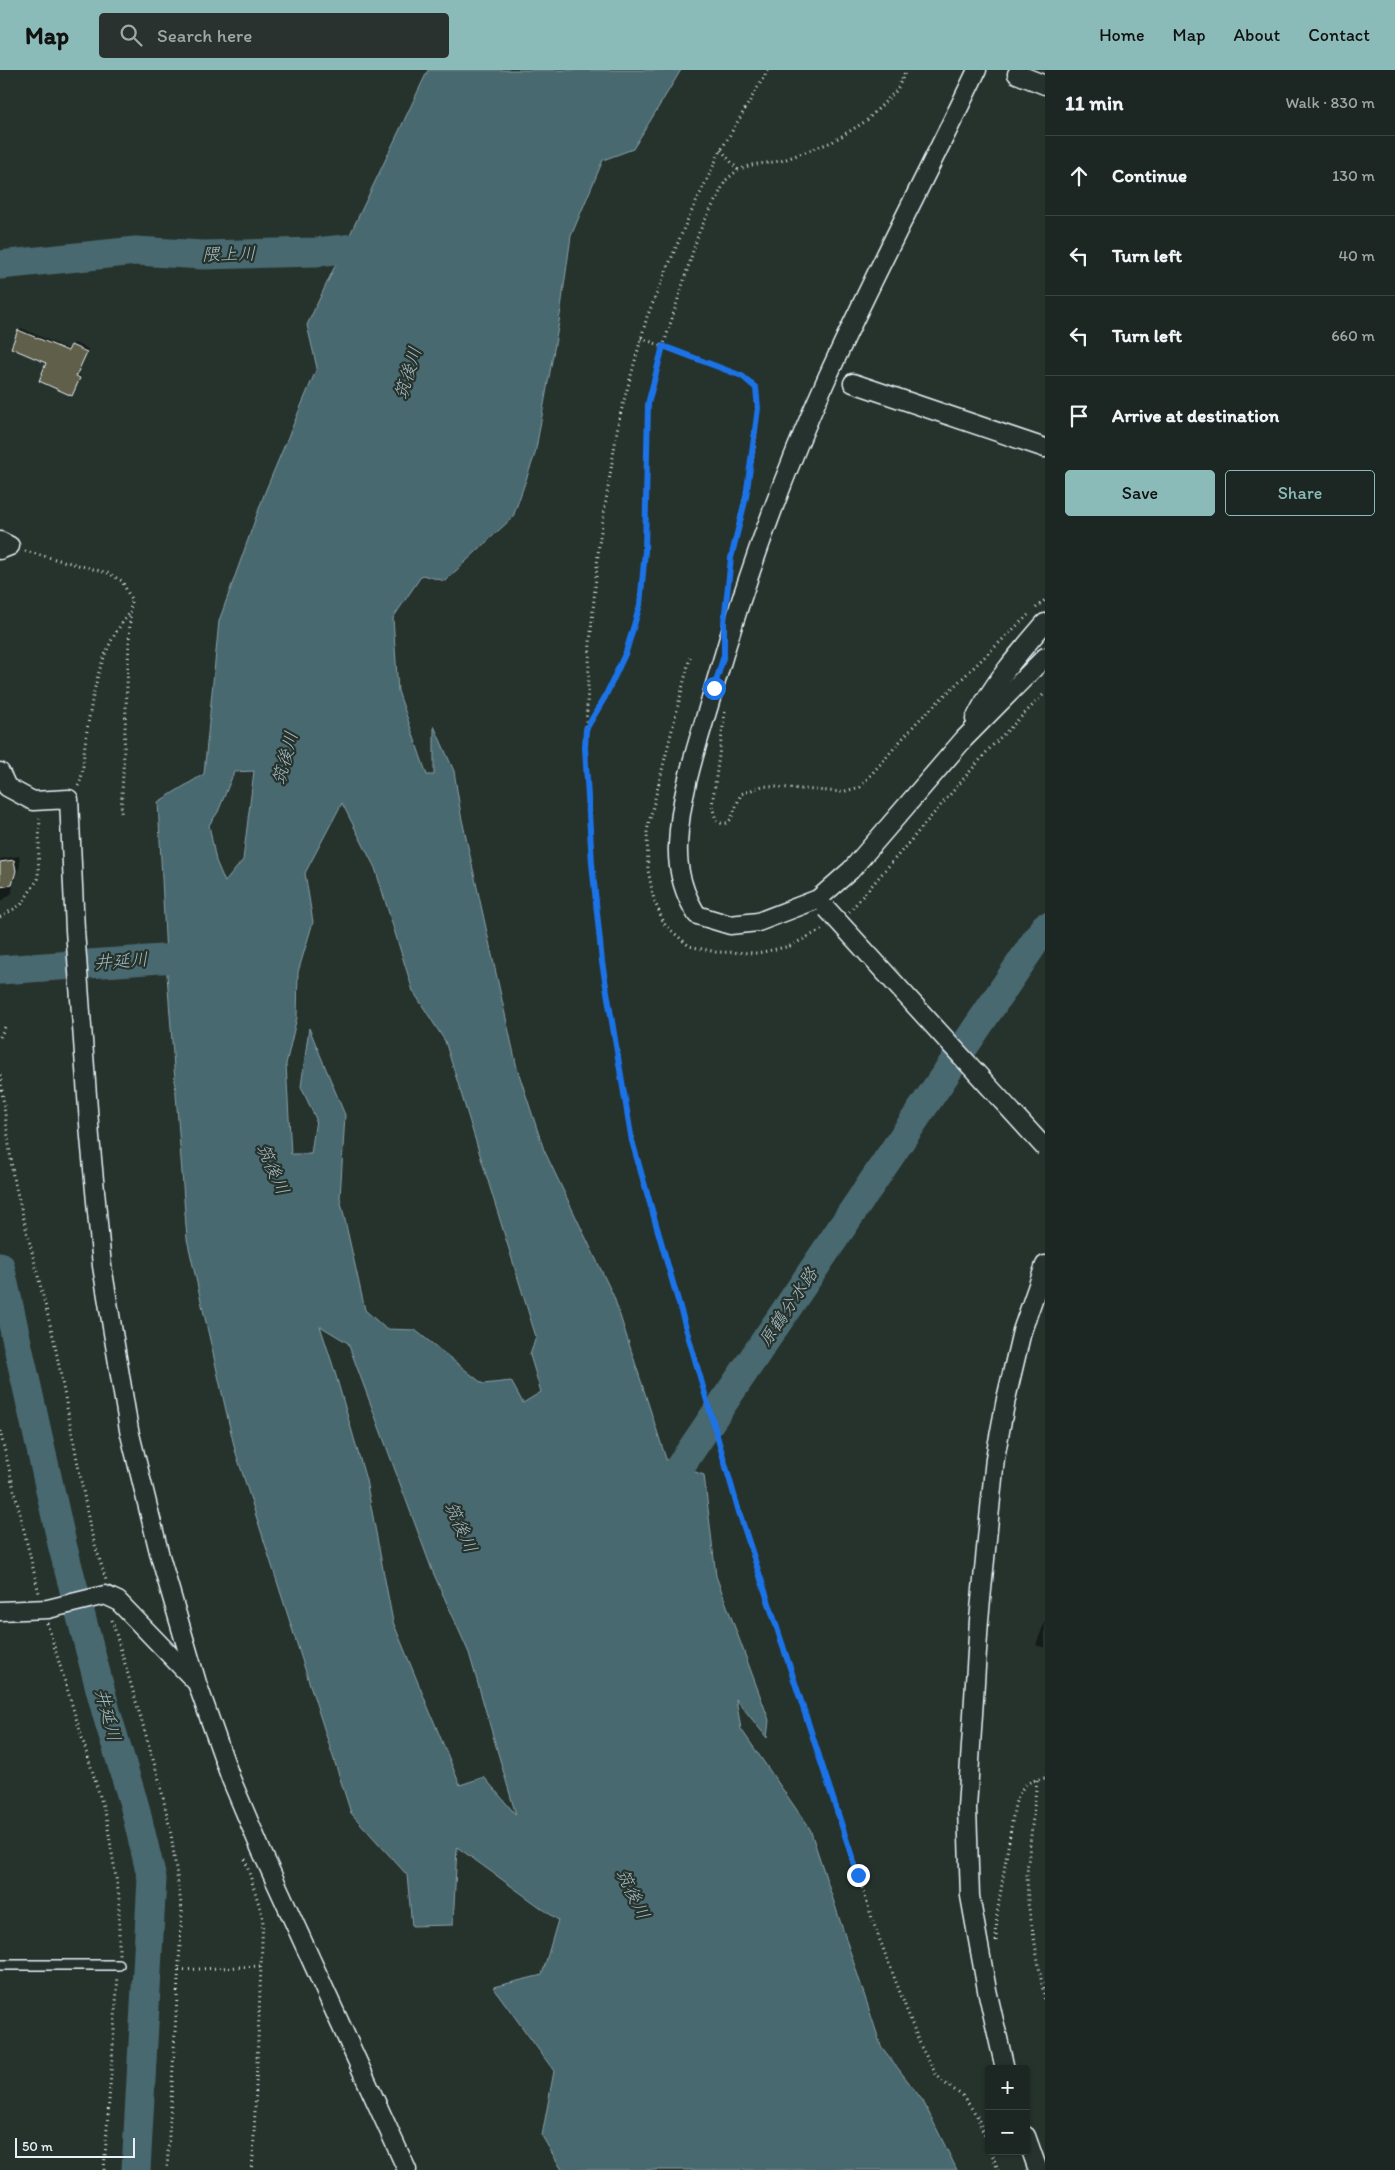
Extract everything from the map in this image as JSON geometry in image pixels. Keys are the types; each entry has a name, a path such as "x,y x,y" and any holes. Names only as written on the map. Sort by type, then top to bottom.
{"street":[{"path":"829,913 730,925 697,915 687,899 682,878 678,848 681,806 728,640 797,449 838,354 977,70"},
{"path":"1017,74 1045,85"},
{"path":"853,383 1045,448"},
{"path":"964,739 985,700 1008,667 1045,623"},
{"path":"829,913 851,870 964,739 1045,657"},
{"path":"0,772 6,787 34,801 69,799 75,930 90,1137 102,1266 129,1430 160,1556 197,1683 232,1779 261,1850 305,1943 406,2170"},
{"path":"829,913 1045,1148"},
{"path":"1004,2065 987,1990 970,1896 967,1808 979,1620 996,1458 1006,1399 1022,1331 1044,1270"},
{"path":"0,1611 45,1609 109,1597 118,1601 197,1683"},
{"path":"1030,2147 1038,2170"}],"lane":[{"path":"0,1965 119,1965"}],"path":[{"path":"768,70 721,150 687,221 647,317 619,419 599,544 590,643 585,748 592,863 602,962 632,1141 739,1512 876,1930 921,2047 939,2078 963,2096 977,2116 985,2136"},
{"path":"586,729 605,697 626,652 640,605 645,551 648,404 663,346 700,232 726,180 738,170 751,165 781,161 840,137 866,122 897,90 906,70"},
{"path":"721,150 738,170"},
{"path":"641,338 742,376 756,388 758,408 746,497 731,558 728,586"},
{"path":"3,546 108,573 122,581 131,599 121,816"},
{"path":"726,704 712,806 716,820 721,824 727,823 731,819 742,794 762,786 842,792 852,791 860,788 918,721 1045,600"},
{"path":"69,799 79,784 94,689 101,665 119,626 130,613"},
{"path":"690,657 647,831 648,870 654,900 665,925 689,946 716,952 758,953 790,946 829,913 860,901 991,747 1045,693"},
{"path":"0,917 21,905 38,879 41,800"},
{"path":"0,1037 4,1027"},
{"path":"0,1075 13,1176 54,1340 91,1532 160,1783 171,1834 182,1911 167,2170"},
{"path":"0,1431 45,1609 106,1816 119,1896 119,1965 104,2170"},
{"path":"996,1943 997,1914 1015,1804 1021,1789 1031,1780 1045,1778"},
{"path":"1036,1780 1027,1872 1028,1902 1045,2002"},
{"path":"245,1858 263,1918 251,2170"},
{"path":"179,1970 260,1966"},
{"path":"992,2155 998,2170"}],"water":[{"name":"筑後川","path":"428,70 681,70 633,149 603,160 571,236 559,322 535,454 513,517 445,581 422,575 393,618 398,691 427,775 434,775 434,726 454,771 461,815 517,1068 544,1150 614,1297 667,1462 704,1475 716,1576 769,1720 767,1738 736,1699 741,1729 810,1829 881,2046 923,2101 957,2170 562,2170 542,2136 554,2071 493,1987 542,1975 558,1920 457,1847 453,1925 412,1926 407,1875 351,1813 235,1450 187,1239 167,975 158,802 204,774 219,621 265,492 317,368 307,325","holes":["254,771 243,860 225,882 216,861 209,825 218,812 234,772","342,803 375,868 413,991 445,1041 536,1337 530,1355 541,1392 523,1403 511,1381 483,1384 415,1330 386,1329 365,1310 340,1198 345,1115 309,1028 301,1087 316,1119 311,1154 291,1154 286,1064 297,1017 298,972 313,922 305,873","320,1326 348,1343 432,1570 469,1653 516,1815 484,1777 460,1785 393,1622 366,1480"]}],"building":[{"path":"18,330 68,351 71,345 87,352 76,376 80,378 72,396 39,381 46,363 11,348"},
{"path":"14,860 16,871 12,885 0,887 0,862"}],"waterway":[{"name":"隈上川","path":"0,265 136,251 203,255 316,252 383,245"},
{"name":"原鶴分水路","path":"658,1499 1045,927"},
{"name":"井延川","path":"0,970 206,956"},
{"name":"井延川","path":"0,1266 63,1548 107,1715 134,1804 152,1879 136,2170"}],"route":[{"path":"714,688 724,655 724,622 731,558 746,497 758,408 756,388 742,376 663,346 648,404 645,551 640,605 626,652 605,697 586,729 585,748 592,863 602,962 632,1141 739,1512 858,1875"}]}
